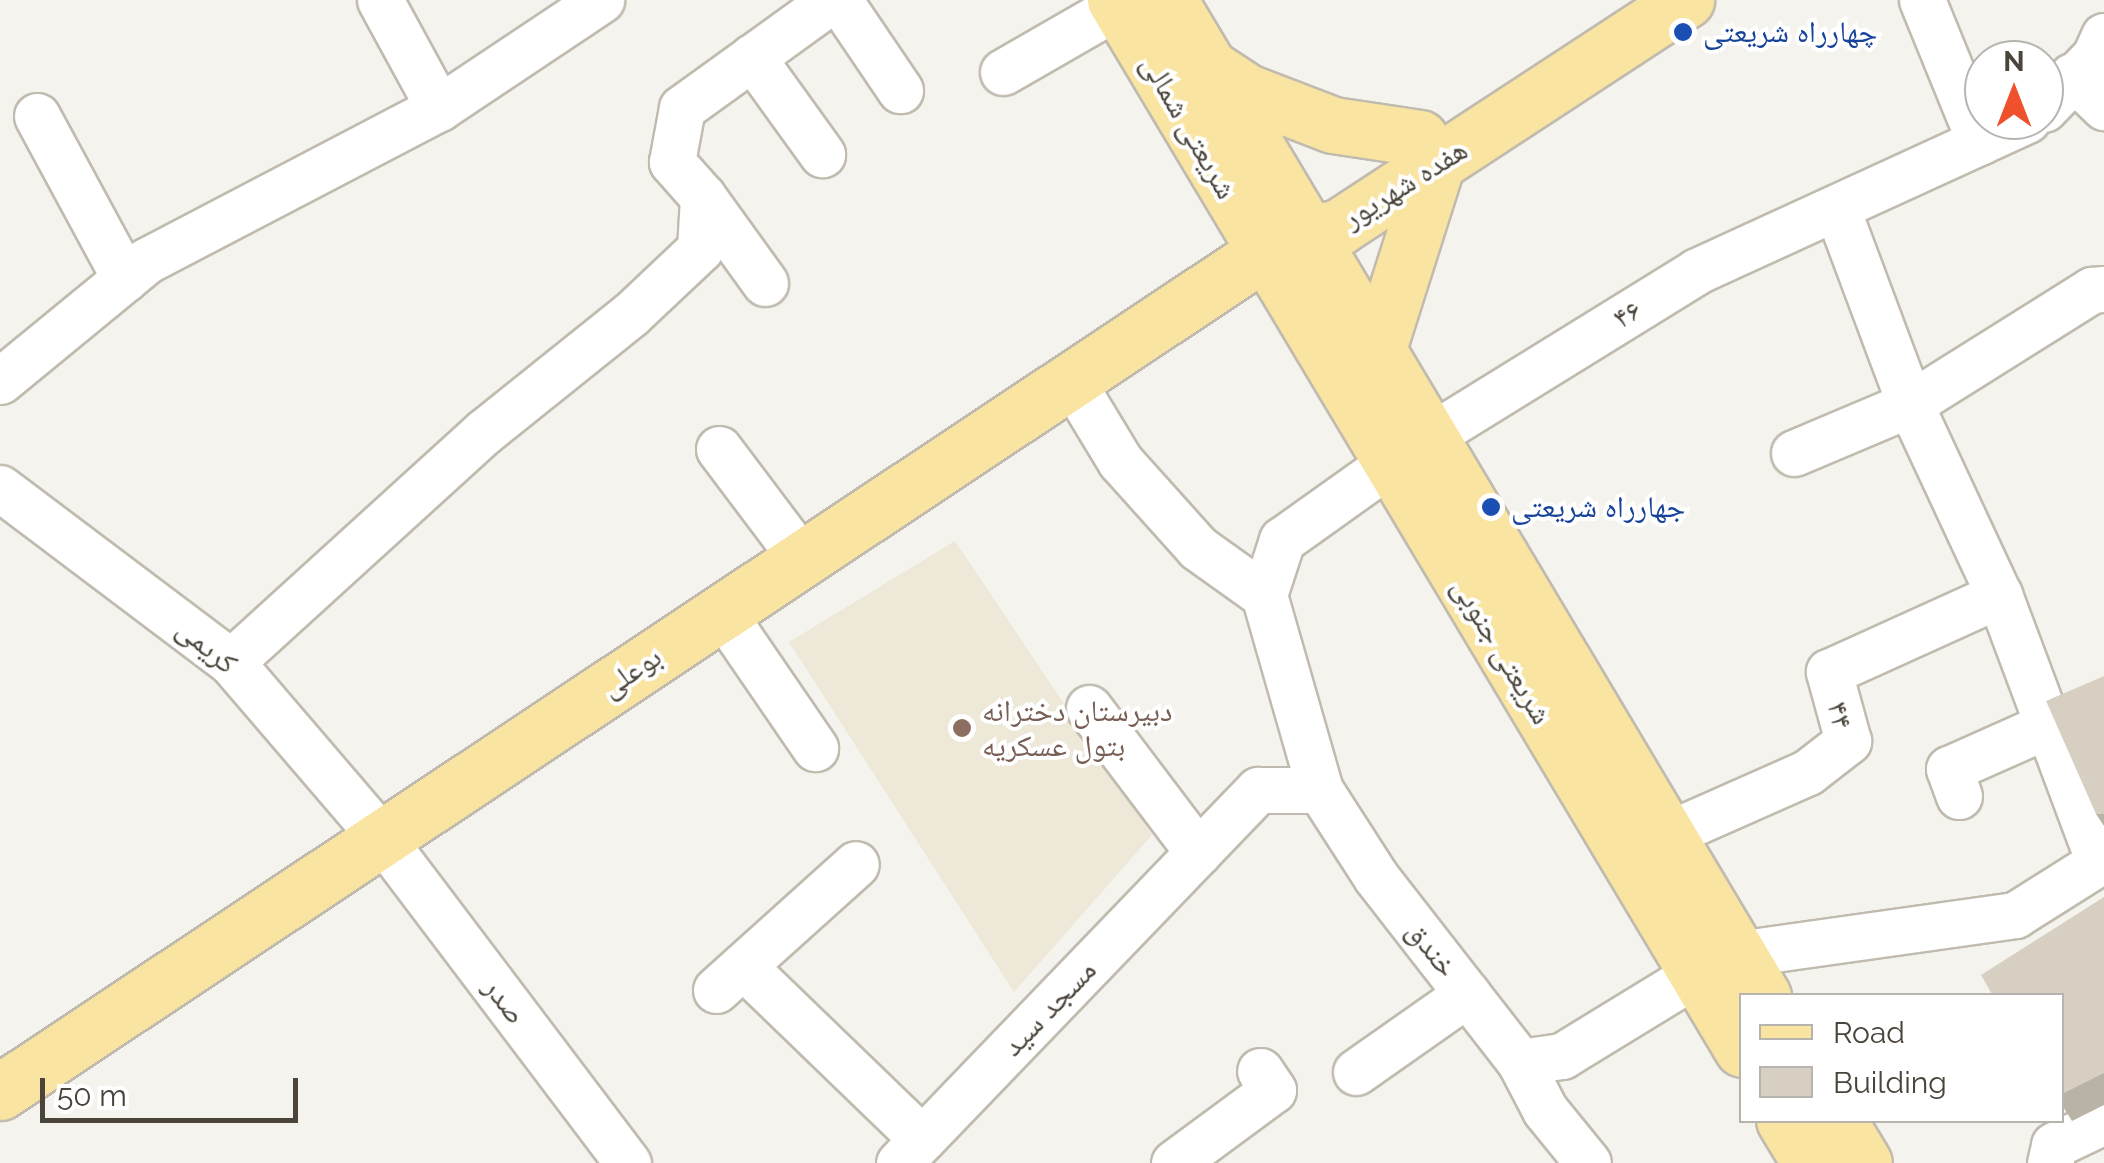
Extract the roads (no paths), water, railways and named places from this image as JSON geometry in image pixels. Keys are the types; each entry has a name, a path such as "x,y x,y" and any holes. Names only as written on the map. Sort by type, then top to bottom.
{"main road":[{"name":"هفده شهریور","path":"1428,152 1634,0"},
{"name":"هفده شهریور","path":"1285,243 1332,194 1428,152 1686,0"},
{"name":"شریعتی شمالی","path":"1134,2 1210,68 1285,243"},
{"name":"شریعتی شمالی","path":"1134,2 1222,184 1285,243"},
{"path":"1210,68 1247,92 1333,125 1428,152 1376,352"},
{"path":"1201,294 1222,184"},
{"name":"بوعلی","path":"0,1092 1201,294 1285,243"},
{"name":"شریعتی جنوبی","path":"1285,243 1376,352 1408,450 1666,836 1732,974 1739,1026"},
{"name":"شریعتی جنوبی","path":"1285,243 1408,450 1732,974"},
{"path":"1786,1123 1810,1163"},
{"path":"1840,1123 1864,1163"}],"street":[{"path":"380,0 440,108"},
{"path":"0,381 146,260 440,108 555,13 601,0"},
{"path":"766,283 672,162 682,108 836,0 900,90"},
{"path":"1922,0 1980,142 1984,140"},
{"path":"1004,72 1134,2"},
{"path":"2064,86 2095,56 2104,36"},
{"path":"752,57 822,154"},
{"path":"2064,94 2104,107"},
{"path":"37,116 125,280"},
{"name":"۴۶","path":"1264,594 1282,540 1408,450 1697,272 1980,142"},
{"path":"231,662 485,431 630,316 700,248 702,197"},
{"path":"1520,1062 1562,1056 1732,974 2015,916 2102,862 2000,594 1910,404 1837,209"},
{"path":"1794,453 1910,404 2092,290 2104,289"},
{"path":"1072,380 1120,461 1159,505 1198,548 1264,594"},
{"path":"719,449 802,558"},
{"name":"کریمی","path":"0,488 231,662 382,838"},
{"name":"خندق","path":"1264,594 1320,790 1376,876 1520,1062 1545,1110 1588,1163"},
{"name":"۴۴","path":"1666,836 1808,772 1848,741 1828,672 2000,594"},
{"path":"722,612 815,748"},
{"path":"1089,708 1198,852 1258,790 1320,790"},
{"path":"1959,796 1949,769 2048,725"},
{"name":"صدر","path":"382,838 628,1163"},
{"name":"مسجد سید","path":"911,1151 1198,852"},
{"path":"856,864 730,978 911,1151"},
{"path":"1356,1072 1467,994"},
{"path":"1193,1157 1273,1090 1260,1071"},
{"path":"2050,1163 2054,1146 2104,1121"}],"place":[{"name":"چهارراه شریعتی","path":"1683,32"},
{"name":"جهارراه شریعتی","path":"1491,507"},
{"name":"دبیرستان دخترانه بتول عسکریه","path":"962,728"}]}
